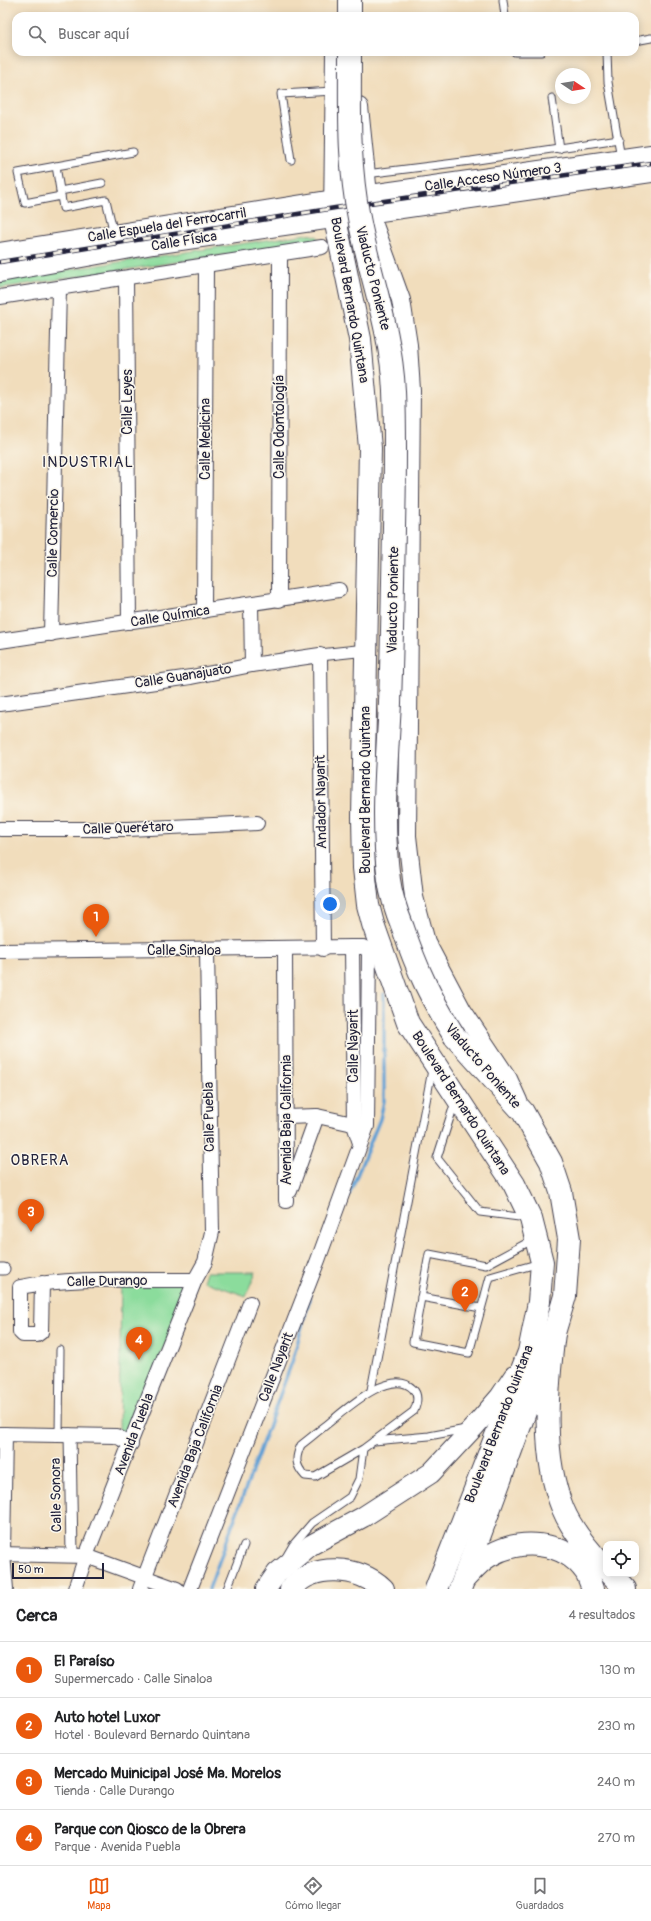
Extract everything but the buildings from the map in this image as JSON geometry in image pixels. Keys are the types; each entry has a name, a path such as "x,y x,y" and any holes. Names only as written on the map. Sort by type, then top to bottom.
{"main road":[{"path":"337,0 337,12"},
{"path":"350,0 350,12"},
{"name":"Boulevard Bernardo Quintana","path":"337,56 335,209 360,339 370,448 363,817 364,868 368,904 373,924 408,1023 514,1184 534,1228 542,1262 539,1302 529,1352 436,1589"},
{"name":"Viaducto Poniente","path":"350,56 350,137 353,180 359,220 385,322 394,388 396,437 392,650 386,800 386,848 389,882 399,918 417,970 435,1006 455,1037 523,1112"},
{"name":"Boulevard Bernardo Quintana","path":"462,1584 554,1333 565,1296 569,1259 567,1222 561,1192 551,1162 523,1112"},
{"path":"554,1333 549,1374 548,1410 553,1478 564,1510 583,1541 603,1565"},
{"path":"272,1581 311,1545 363,1517 431,1473 500,1397 529,1352"},
{"path":"462,1584 487,1557 515,1546 535,1544 554,1548 571,1557 586,1572 593,1589"},
{"path":"291,1589 296,1582 321,1570 350,1571 373,1580 383,1589"},
{"path":"614,1577 625,1589"}],"street":[{"path":"358,0 358,12"},
{"name":"Boulevard Bernardo Quintana","path":"358,56 357,91 370,214 401,300 408,345 411,390 407,836 414,897 426,942 462,1010 508,1079 523,1112"},
{"name":"Calle Acceso Número 3","path":"335,209 368,195 651,154"},
{"name":"Calle Acceso Número 3","path":"370,214 651,173"},
{"name":"Calle Física","path":"0,273 153,246 335,209 370,214"},
{"name":"Calle Espuela del Ferrocarril","path":"0,252 114,234 335,209"},
{"name":"Calle Física","path":"0,297 280,255 322,247"},
{"name":"Calle Odontología","path":"279,600 280,255"},
{"name":"Calle Medicina","path":"204,611 206,266"},
{"name":"Calle Leyes","path":"126,278 129,622"},
{"name":"Calle Comercio","path":"51,634 59,289"},
{"name":"Calle Química","path":"0,641 339,590"},
{"path":"251,604 252,665"},
{"name":"Calle Guanajuato","path":"0,704 191,677 252,665 366,650"},
{"name":"Andador Nayarit","path":"320,656 323,949"},
{"name":"Calle Querétaro","path":"0,828 128,830 257,823"},
{"name":"Calle Sinaloa","path":"0,951 323,949 352,947 363,947 367,950"},
{"name":"Calle Nayarit","path":"190,1589 318,1260 360,1143 352,947"},
{"name":"Avenida Baja California","path":"285,949 286,1201 317,1116"},
{"name":"Calle Puebla","path":"196,1280 205,1262 212,1232 207,950"},
{"name":"Calle Nayarit","path":"360,1126 370,955 367,950"},
{"path":"286,1117 317,1116 360,1126"},
{"name":"Calle Durango","path":"42,1283 40,1334 23,1335 20,1332 19,1287 42,1283 70,1281 196,1280"},
{"name":"Avenida Puebla","path":"75,1589 79,1556 131,1444 196,1280"},
{"name":"Avenida Baja California","path":"142,1583 250,1303"},
{"path":"6,1589 2,1554 2,1434 116,1436 131,1444"},
{"name":"Calle Sonora","path":"65,1434 79,1556"},
{"path":"2,1554 79,1556 142,1583 177,1589"}],"lane":[{"path":"503,0 504,12"},
{"path":"639,40 651,38"},
{"path":"607,56 608,82 619,139 621,158"},
{"path":"291,160 281,94 337,90"},
{"path":"552,98 559,149"},
{"path":"366,174 559,149 619,139"},
{"path":"102,183 25,203 18,173 133,152"},
{"path":"56,166 63,208 106,200 114,234"},
{"path":"371,1390 434,1064"},
{"path":"456,1098 437,1158 480,1212 534,1228"},
{"path":"534,1228 486,1265 429,1254 413,1342 469,1353 490,1277 542,1262"},
{"path":"421,1297 481,1308"},
{"name":"Calle Sonora","path":"60,1350 65,1434"},
{"path":"396,1381 406,1383 414,1390 418,1402 414,1411 374,1441 315,1477 305,1476 298,1468 296,1457 301,1445 371,1390 396,1381"},
{"path":"374,1441 430,1436 474,1427"},
{"path":"272,1581 292,1546 312,1523 350,1497 359,1479 363,1449"},
{"path":"227,1589 244,1545"}],"green space":[{"path":"307,234 316,236 320,241 0,288 0,280"},
{"path":"206,1272 256,1272 246,1296 203,1281"},
{"path":"190,1280 132,1432 119,1431 121,1281"}],"waterway":[{"path":"349,1195 380,1119 384,1101 384,994"},
{"path":"209,1589 292,1362 310,1298"}],"railway":[{"path":"0,262 335,208 651,163"}],"place":[{"name":"El Paraíso","path":"96,937"},
{"name":"Mercado Muinicipal José Ma. Morelos","path":"31,1232"},
{"name":"Auto hotel Luxor","path":"465,1312"},
{"name":"Parque con Qiosco de la Obrera","path":"139,1360"}],"district":[{"name":"INDUSTRIAL","path":"88,462"},
{"name":"OBRERA","path":"40,1160"}]}
